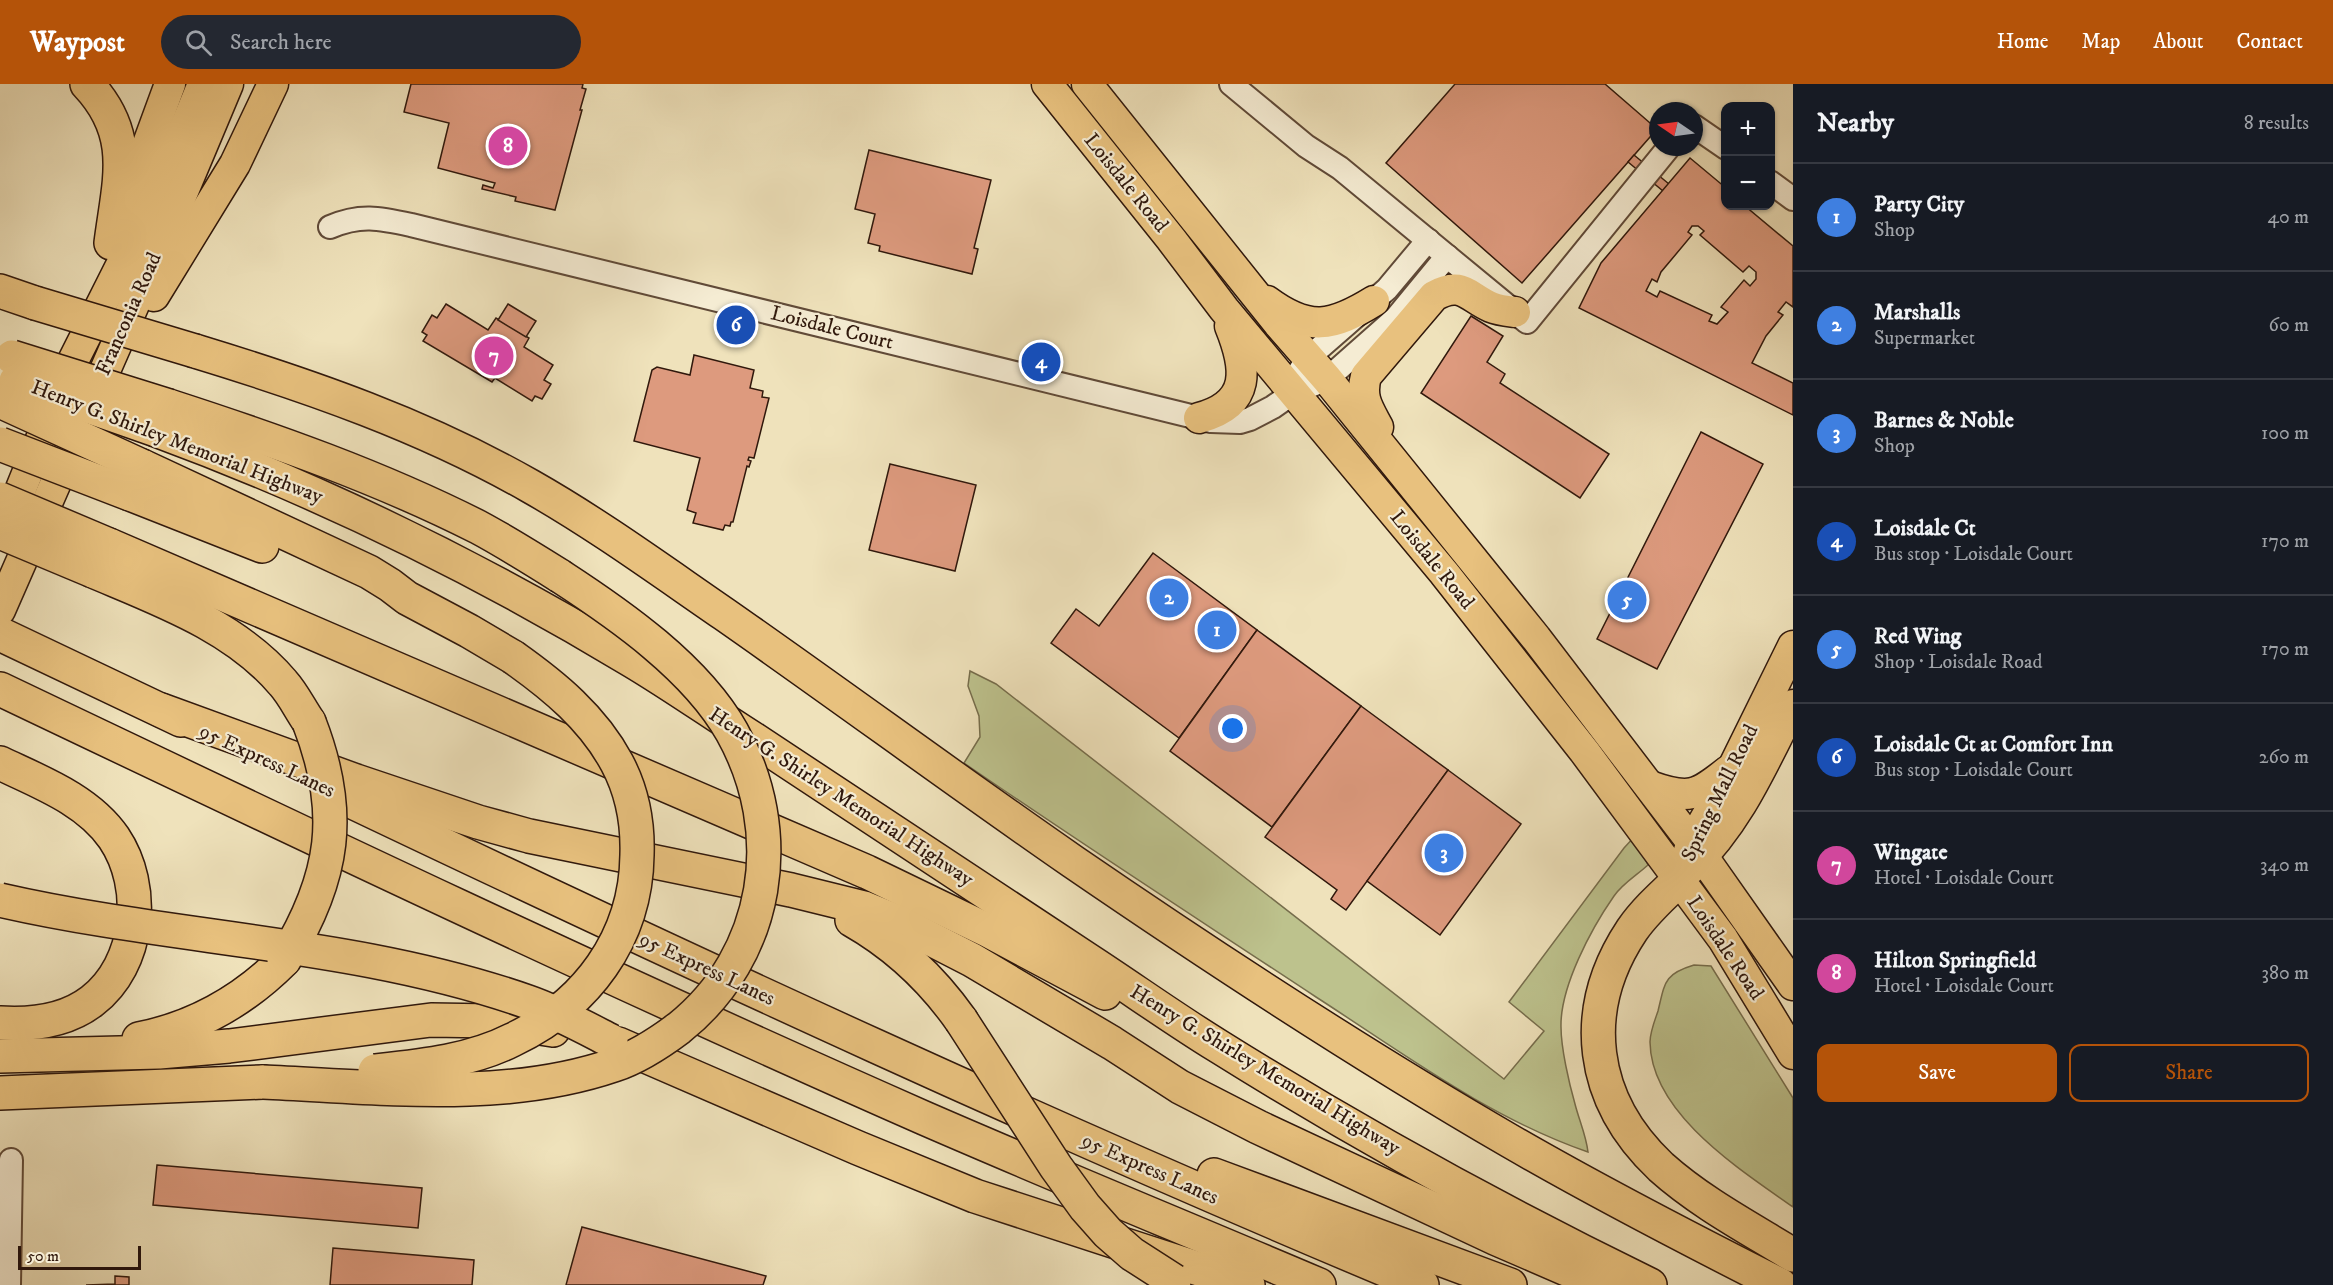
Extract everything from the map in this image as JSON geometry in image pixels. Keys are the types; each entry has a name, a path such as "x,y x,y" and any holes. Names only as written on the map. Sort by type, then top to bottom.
{"highway":[{"path":"87,84 106,107 113,120 121,153 111,243"},
{"path":"0,291 276,376 372,412 478,459 529,485 635,552 1063,855 1313,1021 1512,1143 1634,1210 1780,1285"},
{"path":"3,372 136,480"},
{"name":"Henry G. Shirley Memorial Highway","path":"3,372 162,418 232,459 360,514 447,556 636,663 842,796 1215,1044 1401,1153 1546,1232 1650,1285"},
{"path":"162,418 277,442 382,482 478,528 600,602 667,656 710,701 731,730 746,761 757,790 763,821 765,846 763,876 751,927 731,970 694,1015 670,1034 634,1056 615,1065 585,1073 503,1086 447,1088 263,1082"},
{"path":"0,444 136,480 369,572 407,598 513,657 549,682 591,725 618,765 628,789 637,836 634,889 629,914 619,939 606,961 588,985 569,1004 529,1032 496,1047 405,1068 263,1082 0,1093"},
{"path":"0,499 242,645 282,681 309,722 324,763 330,822 328,854 313,908 284,960 243,995 199,1020 175,1030 141,1039 0,1055"},
{"path":"0,532 101,558 867,872 989,931 1103,992 1215,1044"},
{"name":"95 Express Lanes","path":"0,634 758,993 1046,1124 1422,1285"},
{"path":"0,689 509,929 795,1060 1013,1156 1319,1285"},
{"path":"161,710 356,781 478,822 583,848 791,890 864,908 898,922 981,965 1112,1043 1180,1088 1495,1238 1578,1274 1613,1285"},
{"path":"0,763 70,799 100,822 114,839 125,862 132,885 135,907 127,950 119,969 92,1000 77,1010 56,1019 33,1023 0,1023"},
{"path":"1679,880 1633,928 1606,981 1597,1023 1597,1043 1606,1086 1629,1132 1662,1168 1703,1199 1793,1256"},
{"path":"791,890 831,908 890,945 934,985 962,1020 1056,1167 1085,1207 1108,1233 1132,1254 1177,1283"},
{"path":"0,900 86,916 362,959 428,973 530,1002 611,1041 858,1149 975,1196 1248,1285"},
{"path":"0,1055 159,1052 218,1047 431,1020 494,1021 611,1041"},
{"path":"1046,1124 1208,1172 1510,1285"}],"main road":[{"path":"71,365 111,243 170,84"},
{"name":"Franconia Road","path":"0,539 71,365 160,188 203,84"},
{"name":"Franconia Road","path":"0,610 228,84"},
{"path":"115,345 159,289 193,234 235,164 273,84"},
{"name":"Loisdale Road","path":"1047,84 1224,309 1444,573 1584,751 1723,939 1793,1054"},
{"name":"Loisdale Road","path":"1087,84 1536,638 1698,849 1793,985"},
{"path":"1412,484 1365,401 1363,390 1366,376 1434,296 1444,290 1457,288 1491,307 1515,312"},
{"path":"1251,289 1287,314 1303,321 1316,322 1347,317 1374,301"},
{"path":"1198,418 1212,414 1232,400 1243,378 1239,349 1224,309"},
{"name":"Spring Mall Road","path":"1679,880 1698,849 1733,767 1793,646"},
{"name":"Spring Mall Road","path":"1698,849 1721,837 1743,803 1793,705"},
{"path":"1650,786 1674,793 1694,794 1706,789 1733,767"}],"street":[{"path":"1231,84 1306,146 1340,168 1527,322 1663,156"},
{"path":"1703,132 1721,145"},
{"path":"1775,186 1793,199"},
{"name":"Loisdale Court","path":"330,227 346,220 363,218 379,218 411,225 1211,421 1240,422 1250,419 1293,393"},
{"path":"1317,368 1428,240"},
{"path":"1293,393 1299,372 1317,368 1396,318 1447,256"},
{"path":"9,1285 11,1160"}],"green space":[{"path":"970,671 996,684 1504,1079 1544,1031 1509,1002 1635,836 1648,865 1617,892 1605,909 1578,959 1562,1011 1561,1035 1566,1065 1588,1152 1551,1138 1481,1103 1414,1062 964,763 980,737 979,716 968,686"},
{"path":"1694,965 1711,966 1793,1098 1793,1207 1725,1158 1702,1138 1665,1093 1654,1068 1650,1038 1667,980 1684,968"}],"building":[{"path":"411,84 583,84 582,88 586,89 580,110 582,110 555,210 515,201 516,197 482,189 483,185 493,188 495,183 438,168 449,123 404,112"},
{"path":"1455,84 1605,84 1649,122 1649,138 1522,283 1386,163"},
{"path":"869,150 991,180 974,248 978,249 972,274 879,251 880,246 868,243 875,214 855,209"},
{"path":"1634,155 1669,184 1663,191 1628,162"},
{"path":"1690,158 1721,184 1721,210 1750,210 1793,246 1793,307 1786,302 1778,312 1783,315 1766,336 1752,363 1793,383 1793,415 1579,308 1601,263","holes":["1692,226 1698,226 1704,231 1700,235 1743,272 1749,266 1756,272 1756,279 1750,286 1744,280 1721,307 1728,312 1717,324 1709,321 1712,315 1660,291 1657,297 1646,291 1652,279 1657,282 1661,272 1692,235 1688,232"]},
{"path":"446,304 488,330 496,318 529,338 524,347 553,365 544,380 551,384 542,399 535,396 532,401 495,378 492,382 423,341 427,335 422,332 432,315 437,318"},
{"path":"508,304 536,321 526,337 498,320"},
{"path":"1471,316 1503,336 1487,362 1505,374 1500,383 1609,454 1580,498 1421,393"},
{"path":"694,355 754,370 750,388 763,391 762,397 769,398 754,458 749,457 748,460 751,461 749,467 747,466 733,522 730,526 725,525 723,530 693,523 696,513 687,510 700,458 634,441 652,370 657,367 690,375"},
{"path":"1701,432 1763,464 1657,669 1597,639"},
{"path":"890,464 976,485 955,571 869,550"},
{"path":"1153,553 1257,630 1179,738 1051,643 1076,609 1099,626"},
{"path":"1257,630 1361,706 1272,827 1170,751"},
{"path":"1361,706 1448,770 1346,910 1331,899 1337,890 1265,837"},
{"path":"1448,770 1521,824 1440,935 1367,881"},
{"path":"157,1165 422,1188 418,1228 153,1205"},
{"path":"582,1227 766,1276 763,1285 566,1285"},
{"path":"333,1248 474,1260 472,1285 330,1285"},
{"path":"115,1276 129,1277 129,1285 86,1285 115,1284"}],"place":[{"name":"Hilton Springfield","path":"508,146"},
{"name":"Loisdale Ct at Comfort Inn","path":"736,325"},
{"name":"Wingate","path":"494,356"},
{"name":"Loisdale Ct","path":"1041,362"},
{"name":"Marshalls","path":"1169,598"},
{"name":"Red Wing","path":"1627,600"},
{"name":"Party City","path":"1217,630"},
{"name":"Barnes & Noble","path":"1444,853"}]}
